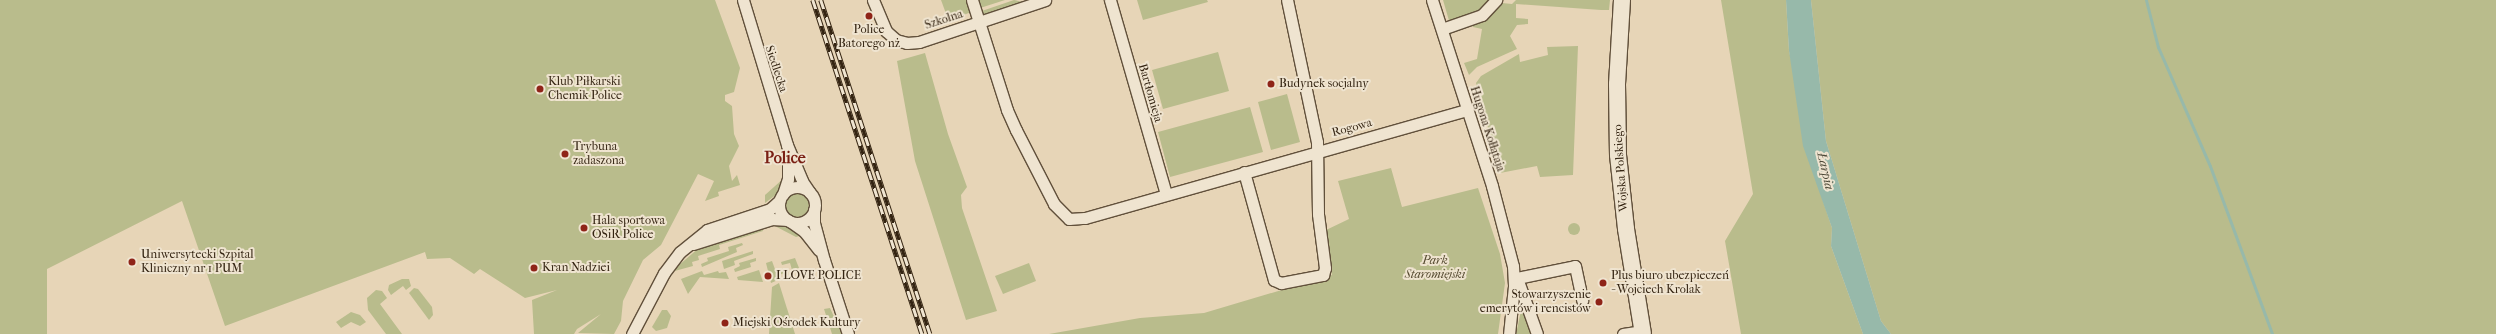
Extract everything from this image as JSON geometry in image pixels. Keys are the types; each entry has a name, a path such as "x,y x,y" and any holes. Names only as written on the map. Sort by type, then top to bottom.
{"street":[{"name":"Siedlecka","path":"742,0 787,145 802,181 810,193"},
{"name":"Szkolna","path":"873,0 883,28 896,40 915,43 1045,0"},
{"path":"972,0 979,22"},
{"name":"Bartłomieja","path":"1110,0 1166,194"},
{"path":"1244,172 1277,283 1318,277 1326,272 1318,214 1317,152 1306,84 1287,0"},
{"name":"Hugona Kołłątaja","path":"1432,0 1492,186 1513,266 1537,334"},
{"path":"1442,29 1482,15 1496,0"},
{"name":"Wojska Polskiego","path":"1622,0 1617,77 1618,155 1626,229 1643,332"},
{"name":"Rogowa","path":"979,22 1016,130 1054,204 1068,219 1085,218 1468,110"},
{"name":"Siedlecka","path":"781,197 788,179 787,145"},
{"path":"632,334 666,269 685,248 709,229 770,209 781,197 796,187 810,193 815,202 814,223 824,260 848,334"},
{"path":"781,197 780,210 789,221 806,234 824,260"},
{"path":"685,248 773,218 789,221 805,221 814,210"},
{"name":"Hugona Kołłątaja","path":"1509,334 1514,286 1513,266"},
{"path":"1517,278 1575,266 1582,300"},
{"path":"1623,334 1643,332"}],"green space":[{"path":"0,0 715,0 740,68 734,92 725,95 725,101 732,106 734,134 739,146 729,166 732,181 737,175 740,185 718,192 719,196 705,201 714,181 698,174 661,245 643,260 623,301 621,321 614,334 578,333 601,314 577,329 574,334 534,334 532,300 557,290 525,298 480,269 474,274 450,258 427,259 425,252 225,326 182,201 47,269 47,334 0,334"},
{"path":"941,0 967,0 971,12 954,19 948,19"},
{"path":"974,0 1005,0 977,9"},
{"path":"1014,0 1024,2 984,15 979,12"},
{"path":"1137,0 1207,0 1208,2 1143,20"},
{"path":"1443,0 1491,0 1482,11 1450,24"},
{"path":"1516,0 1610,0 1609,10 1516,4 1516,18 1528,19 1528,24 1517,25 1510,36 1517,49 1477,67 1469,75 1464,63 1477,59 1482,29 1473,27 1472,24 1489,17 1502,3 1512,4"},
{"path":"1721,0 1786,0 1789,51 1823,201 1832,228 1831,246 1863,334 1741,334 1725,241 1753,194"},
{"path":"1811,0 2496,0 2496,334 1891,334 1881,321 1826,141"},
{"path":"1578,46 1573,175 1540,177 1537,166 1500,173 1476,83 1481,76 1519,54 1520,62 1548,55 1547,47"},
{"path":"1218,52 1229,91 1163,109 1152,70"},
{"path":"925,53 948,134 967,187 961,195 962,208 997,311 966,320 915,161 897,61"},
{"path":"1287,94 1300,142 1271,150 1258,102"},
{"path":"1250,107 1263,152 1170,177 1158,132"},
{"name":"Park Staromiejski","path":"1391,168 1402,207 1478,188 1500,254 1505,283 1498,334 1049,334 1140,318 1204,313 1332,275 1324,231 1349,219 1338,181"},
{"path":"784,178 777,194 765,203 765,195"},
{"path":"797,193 805,197 809,205 805,213 797,217 789,213 785,205 789,197"},
{"path":"780,223 803,235 796,237 771,224"},
{"path":"1572,223 1576,223 1580,229 1576,235 1572,235 1568,231 1568,227"},
{"path":"761,225 763,231 719,245 720,249 698,256 699,260 692,262 693,266 671,272 700,247"},
{"path":"742,243 743,245 736,248 737,252 702,267 701,264 708,261 707,258 729,251 728,247"},
{"path":"753,251 753,254 734,261 735,265 724,269 722,261"},
{"path":"756,258 756,261 750,263 751,267 735,272 734,269 740,266 739,263"},
{"path":"795,258 799,268 792,270 790,263 782,265 781,262"},
{"path":"772,261 776,272 783,270 784,273 777,276 778,280 771,283 766,263"},
{"path":"1029,263 1036,281 1003,294 995,276"},
{"path":"759,270 763,282 738,280 737,277"},
{"path":"702,271 704,275 718,271 719,273 726,272 729,279 700,277 688,294 681,279"},
{"path":"402,279 409,279 411,286 406,290 403,286 391,295 388,290 389,285"},
{"path":"779,283 795,334 769,334 772,287"},
{"path":"414,288 418,289 432,307 433,315 429,320 409,293"},
{"path":"376,290 382,291 387,298 380,304 402,334 386,334 368,310 367,298"},
{"path":"1522,306 1532,334 1516,334"},
{"path":"830,308 842,334 832,334 824,309"},
{"path":"662,310 667,310 671,316 667,328 656,331 652,327"},
{"path":"351,312 360,315 366,322 360,326 351,322 341,328 336,322"}],"water":[{"name":"Łarpia","path":"1786,0 1811,0 1826,141 1881,321 1891,334 1863,334 1831,246 1832,228 1803,146 1789,51"}],"waterway":[{"path":"2146,0 2158,47 2210,166 2272,334"}],"railway":[{"path":"813,0 922,334"},
{"path":"821,0 930,334"}],"place":[{"name":"Police Batorego nż","path":"869,16"},
{"name":"Budynek socjalny","path":"1271,84"},
{"name":"Klub Piłkarski Chemik Police","path":"540,89"},
{"name":"Trybuna zadaszona","path":"565,154"},
{"name":"Hala sportowa OSiR Police","path":"584,228"},
{"name":"Uniwersytecki Szpital Kliniczny nr 1 PUM","path":"132,262"},
{"name":"Kran Nadziei","path":"534,268"},
{"name":"I LOVE POLICE","path":"768,276"},
{"name":"Plus biuro ubezpieczeń - Wojciech Krolak","path":"1603,283"},
{"name":"Stowarzyszenie emerytów i rencistów","path":"1599,302"},
{"name":"Miejski Ośrodek Kultury","path":"725,323"}],"district":[{"name":"Police","path":"785,158"}]}
